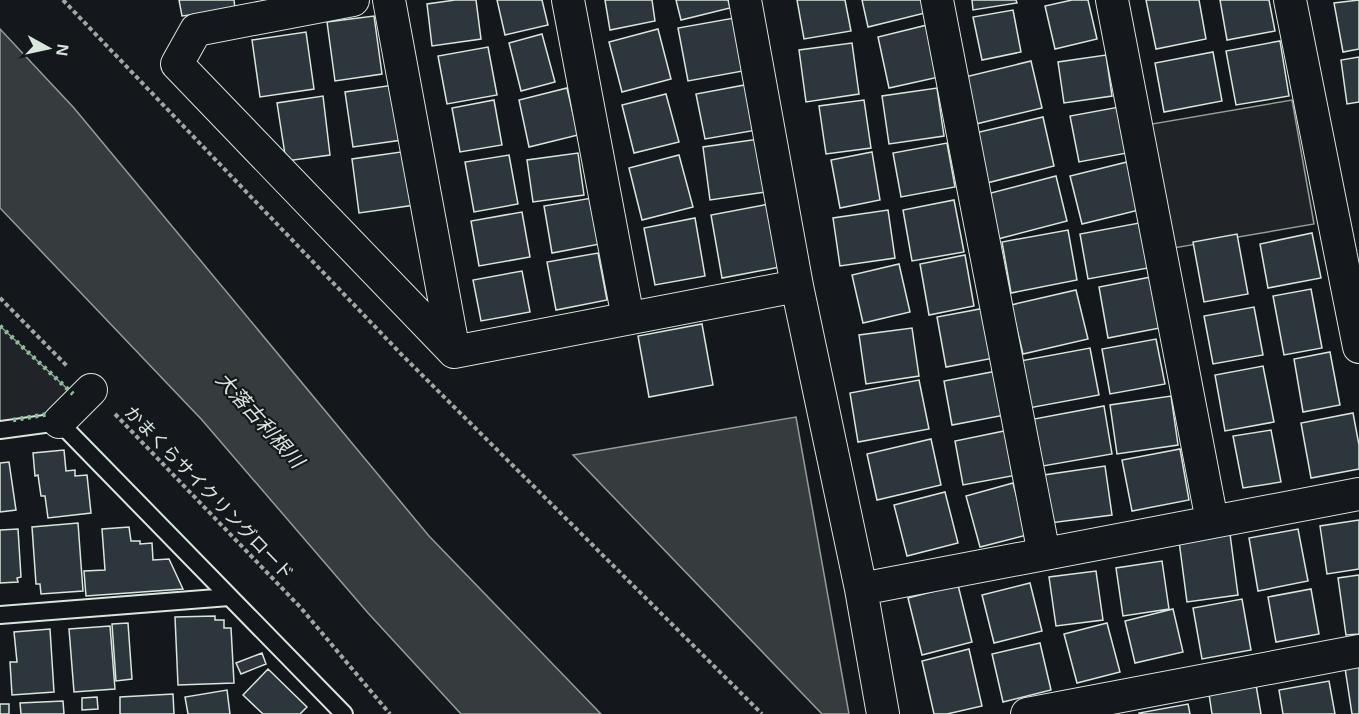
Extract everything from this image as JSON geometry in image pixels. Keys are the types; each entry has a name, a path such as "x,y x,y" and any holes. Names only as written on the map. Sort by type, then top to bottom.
{"street":[{"path":"353,0 196,30 177,64 454,352"},
{"path":"389,0 454,352"},
{"path":"568,0 628,318"},
{"path":"745,0 797,286 861,589 883,714"},
{"path":"937,0 1044,554"},
{"path":"1112,0 1212,521"},
{"path":"1290,0 1359,347"},
{"path":"454,352 797,286"},
{"path":"59,422 91,390"},
{"path":"861,589 1359,494"},
{"path":"1027,714 1359,651"}],"lane":[{"path":"0,430 59,422 344,714"},
{"path":"0,615 229,597"}],"path":[{"name":"かまくらサイクリングロード","path":"0,298 301,608 390,714"}],"shaded area":[{"path":"1292,100 1314,224 1168,249 1146,125"},
{"path":"0,326 74,395 61,412 0,423"}],"water":[{"name":"大落古利根川","path":"0,29 74,108 429,536 601,714 461,714 368,613 202,420 0,208"},
{"path":"796,417 849,714 822,714 573,455"}],"building":[{"path":"179,0 234,0 235,9 182,16"},
{"path":"476,0 481,39 432,46 427,4"},
{"path":"497,0 542,0 548,25 505,35"},
{"path":"605,0 652,0 655,21 610,30"},
{"path":"676,0 728,0 730,8 681,20"},
{"path":"797,0 845,0 851,31 804,39"},
{"path":"862,0 922,0 925,13 868,27"},
{"path":"972,0 1016,0 1017,3 973,10"},
{"path":"1072,0 1088,0 1097,39 1055,49 1045,6"},
{"path":"1146,0 1199,0 1206,39 1156,49"},
{"path":"1220,0 1269,0 1275,31 1227,40"},
{"path":"1359,0 1359,49 1343,52 1334,3"},
{"path":"1013,10 1021,52 982,60 973,17"},
{"path":"374,16 382,74 335,81 327,22"},
{"path":"734,18 743,71 688,81 678,28"},
{"path":"927,25 939,77 889,88 878,37"},
{"path":"658,29 671,79 622,92 609,42"},
{"path":"306,32 314,89 260,97 252,40"},
{"path":"542,34 555,82 521,91 509,43"},
{"path":"1280,41 1289,96 1236,105 1226,51"},
{"path":"852,43 859,94 806,102 799,50"},
{"path":"488,47 497,95 447,104 438,56"},
{"path":"1213,52 1222,101 1164,112 1155,63"},
{"path":"1106,55 1112,96 1064,103 1058,62"},
{"path":"1359,57 1359,102 1347,104 1341,60"},
{"path":"1031,61 1042,108 976,124 965,77"},
{"path":"750,84 757,130 705,139 696,94"},
{"path":"394,85 402,140 353,147 345,92"},
{"path":"567,88 578,135 529,147 519,100"},
{"path":"937,88 944,136 889,144 882,96"},
{"path":"666,94 679,142 634,153 622,105"},
{"path":"323,96 330,155 286,161 277,103"},
{"path":"494,100 502,145 460,152 452,108"},
{"path":"864,100 871,148 826,154 819,106"},
{"path":"1119,107 1127,153 1079,162 1070,116"},
{"path":"1043,117 1054,166 983,184 971,134"},
{"path":"759,139 766,192 710,200 703,147"},
{"path":"947,143 955,187 901,197 893,153"},
{"path":"408,151 415,205 359,213 352,159"},
{"path":"872,152 880,200 840,208 831,160"},
{"path":"578,153 584,195 533,202 527,160"},
{"path":"509,155 518,204 474,212 465,162"},
{"path":"679,155 693,207 642,220 629,168"},
{"path":"1127,162 1139,210 1082,224 1070,176"},
{"path":"1056,176 1067,221 998,239 987,194"},
{"path":"592,198 600,244 552,253 544,206"},
{"path":"954,200 964,252 912,261 903,210"},
{"path":"769,204 780,267 722,278 711,215"},
{"path":"888,210 895,258 840,266 833,218"},
{"path":"522,212 530,257 479,266 471,221"},
{"path":"695,218 705,276 655,285 644,228"},
{"path":"1139,223 1148,268 1088,279 1080,234"},
{"path":"1068,230 1077,280 1011,293 1002,242"},
{"path":"1312,233 1321,278 1268,288 1260,244"},
{"path":"1237,234 1248,294 1204,302 1193,242"},
{"path":"598,253 607,300 556,310 547,262"},
{"path":"965,255 974,306 929,315 920,264"},
{"path":"899,264 910,312 863,323 852,275"},
{"path":"522,271 530,312 481,321 473,280"},
{"path":"1156,276 1165,327 1108,338 1099,287"},
{"path":"1311,289 1322,348 1284,355 1273,296"},
{"path":"1076,290 1088,339 1023,354 1011,305"},
{"path":"1254,307 1263,355 1213,364 1204,316"},
{"path":"985,308 994,358 946,367 937,317"},
{"path":"702,324 713,385 649,397 638,336"},
{"path":"912,328 919,376 866,384 859,335"},
{"path":"1156,339 1165,384 1110,394 1102,349"},
{"path":"1090,348 1099,395 1029,408 1020,361"},
{"path":"1330,352 1340,405 1303,412 1294,359"},
{"path":"1263,366 1274,422 1225,431 1215,375"},
{"path":"997,371 1005,415 952,425 944,381"},
{"path":"919,380 929,429 858,442 850,393"},
{"path":"1171,396 1178,445 1117,454 1110,405"},
{"path":"1104,406 1112,454 1043,466 1034,419"},
{"path":"1353,413 1359,445 1359,469 1311,478 1301,423"},
{"path":"1009,430 1017,475 963,485 955,441"},
{"path":"1271,430 1281,482 1243,488 1233,436"},
{"path":"931,439 941,485 877,500 867,454"},
{"path":"1180,449 1189,500 1132,511 1122,460"},
{"path":"64,450 66,471 75,470 75,476 87,475 91,513 48,518 45,496 41,496 38,475 35,476 33,453"},
{"path":"9,462 16,510 0,512 0,463"},
{"path":"1105,466 1112,515 1050,523 1044,475"},
{"path":"1013,483 1027,535 980,547 966,496"},
{"path":"945,492 958,543 907,556 894,505"},
{"path":"1359,520 1359,569 1327,574 1320,526"},
{"path":"78,523 83,591 41,594 40,584 36,584 32,527"},
{"path":"129,527 131,541 140,541 140,544 152,543 153,560 169,559 183,589 86,596 84,571 105,570 102,529"},
{"path":"18,529 21,577 17,578 18,582 0,583 0,530"},
{"path":"1298,529 1308,581 1258,591 1249,538"},
{"path":"1230,534 1238,595 1187,602 1179,541"},
{"path":"1162,561 1169,609 1123,616 1116,568"},
{"path":"1096,571 1103,620 1056,626 1049,577"},
{"path":"1359,575 1359,634 1346,635 1338,578"},
{"path":"1030,583 1042,631 994,643 982,595"},
{"path":"958,585 972,642 922,655 908,598"},
{"path":"1311,589 1319,634 1276,642 1268,597"},
{"path":"1242,599 1251,650 1202,659 1193,608"},
{"path":"1173,609 1183,652 1135,663 1125,621"},
{"path":"215,616 215,620 224,620 224,628 231,628 234,683 178,685 175,617"},
{"path":"128,623 132,679 116,681 112,624"},
{"path":"1107,623 1120,672 1077,683 1064,634"},
{"path":"110,626 115,689 74,692 69,629"},
{"path":"50,629 54,692 12,695 10,662 17,662 14,632"},
{"path":"1040,643 1051,690 1003,702 992,654"},
{"path":"969,649 982,706 947,714 934,714 922,661"},
{"path":"262,653 266,664 241,674 236,663"},
{"path":"1359,666 1359,714 1352,714 1345,668"},
{"path":"268,669 307,707 300,714 263,714 243,695"},
{"path":"1329,681 1335,714 1283,714 1279,690"},
{"path":"1256,685 1261,714 1212,714 1209,694"},
{"path":"227,690 230,714 188,714 185,697"},
{"path":"173,694 174,714 120,714 120,697"},
{"path":"97,697 98,709 82,710 82,698"},
{"path":"63,701 64,714 21,714 20,703"},
{"path":"0,704 9,704 9,714 0,714"},
{"path":"1188,704 1190,714 1139,714 1139,713"}],"hedge":[{"path":"0,326 73,394"},
{"path":"13,420 49,414"}]}
